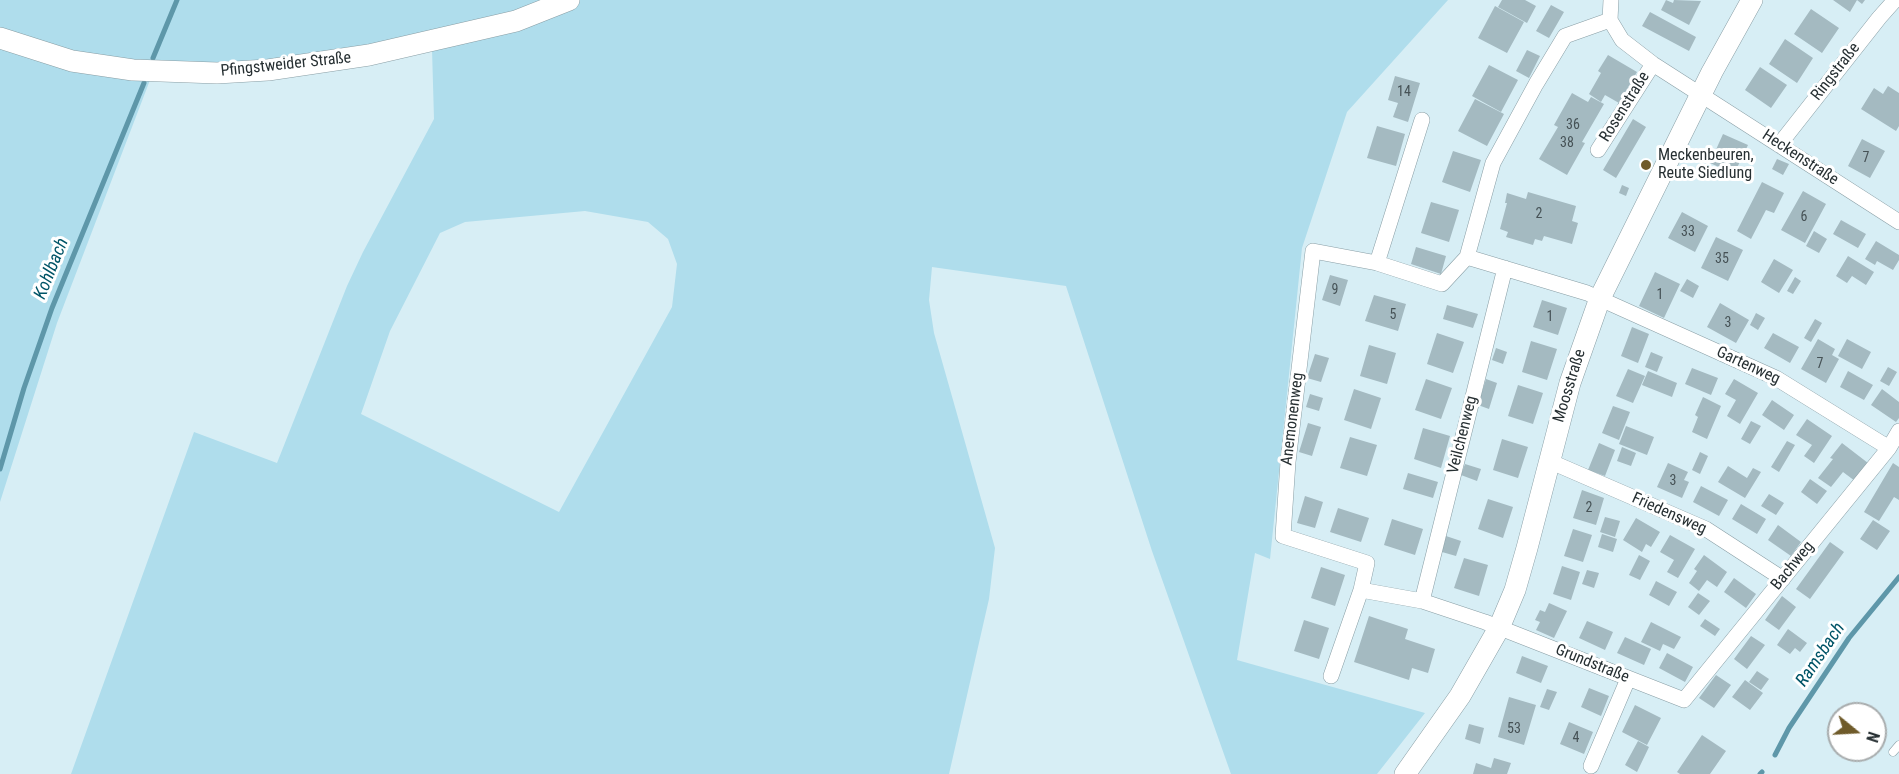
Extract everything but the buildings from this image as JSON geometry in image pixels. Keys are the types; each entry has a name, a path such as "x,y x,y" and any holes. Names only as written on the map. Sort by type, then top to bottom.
{"street":[{"name":"Pfingstweider Straße","path":"0,38 54,56 102,66 176,73 248,71 369,56 516,21 569,0"},
{"path":"1610,20 1611,0"},
{"name":"Moosstraße","path":"1405,774 1460,696 1499,628 1515,590 1570,383 1600,298 1701,94 1752,0"},
{"name":"Ringstraße","path":"1779,145 1895,0"},
{"name":"Rosenstraße","path":"1610,20 1622,40 1653,64 1701,94"},
{"name":"Anemonenweg","path":"1331,676 1361,590 1367,563 1283,536 1288,462 1313,251 1377,263 1442,284 1467,257 1493,163 1565,36 1610,20"},
{"name":"Rosenstraße","path":"1598,150 1653,64"},
{"name":"Heckenstraße","path":"1701,94 1899,222"},
{"path":"1377,263 1422,120"},
{"path":"1467,257 1600,298"},
{"name":"Veilchenweg","path":"1422,601 1505,268"},
{"name":"Gartenweg","path":"1600,298 1776,378 1889,448"},
{"name":"Bachweg","path":"1684,700 1889,448 1899,431"},
{"name":"Friedensweg","path":"1548,461 1706,529 1783,579"},
{"path":"1361,590 1422,601 1499,628"},
{"name":"Grundstraße","path":"1499,628 1684,700"},
{"path":"1591,766 1628,679"}],"lane":[{"path":"1893,752 1899,745"}],"shaded area":[{"path":"0,0 1448,0 1347,112 1302,248 1270,559 1255,553 1237,660 1425,713 1377,774 1231,774 1152,551 1066,286 932,267 929,300 934,333 995,548 989,599 949,774 71,774 194,432 277,463 347,286 434,119 432,49 277,63 170,67 66,51 0,29","holes":["585,211 648,222 668,239 677,264 672,307 559,512 361,414 390,331 440,233 465,222"]},
{"path":"0,45 150,80 57,323 0,502"}],"waterway":[{"name":"Kohlbach","path":"153,58 177,0"},
{"name":"Kohlbach","path":"0,469 24,388 52,308 144,83"},
{"name":"Ramsbach","path":"1775,755 1789,728 1849,638 1899,577"}],"place":[{"name":"Meckenbeuren, Reute Siedlung","path":"1646,165"}]}
